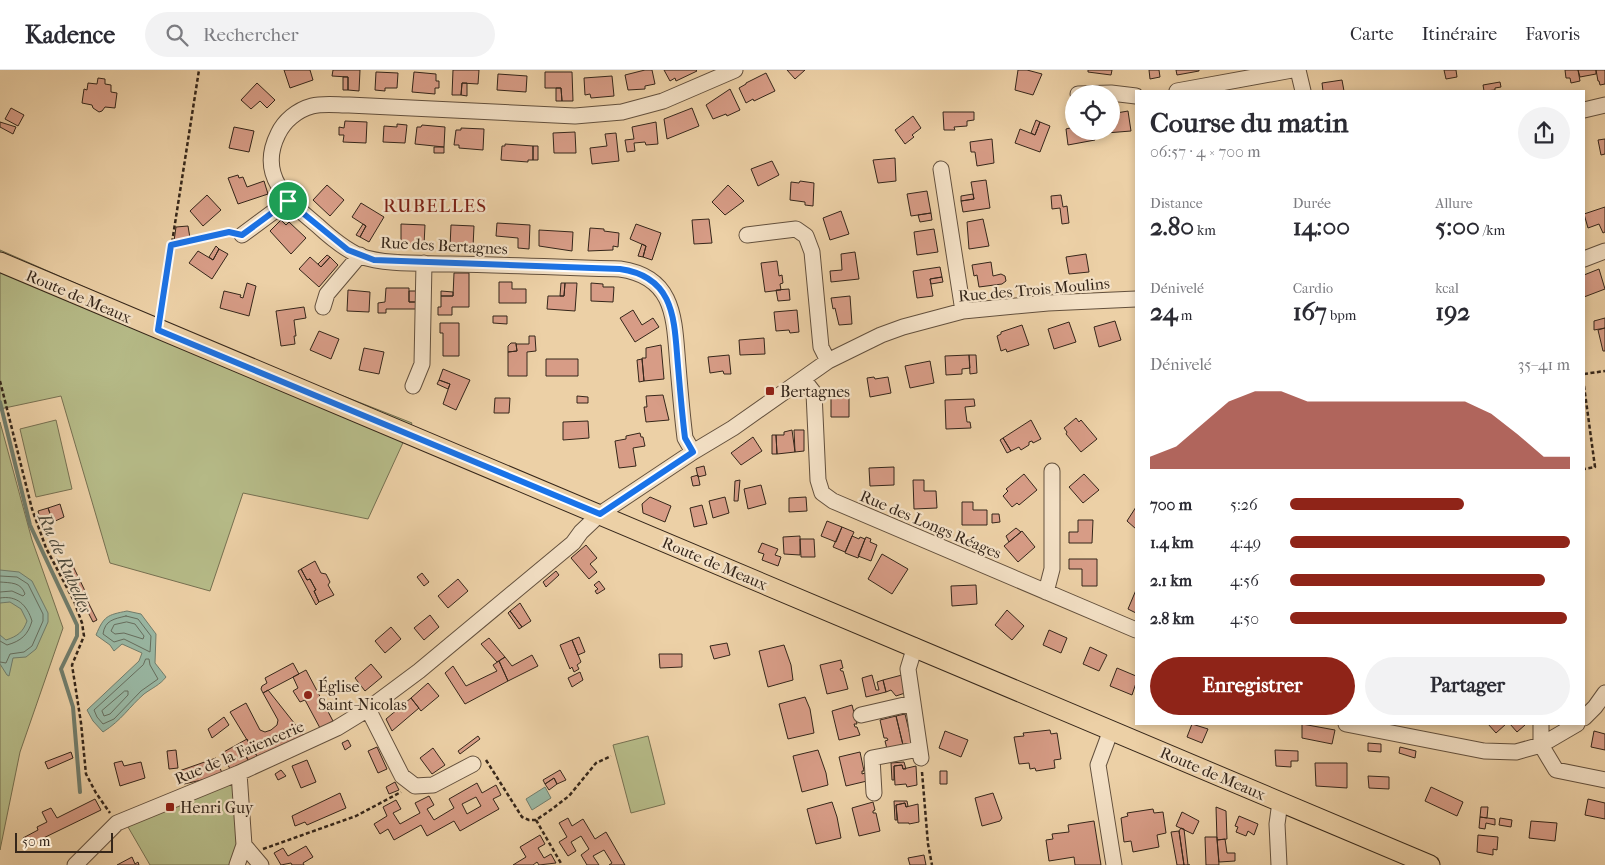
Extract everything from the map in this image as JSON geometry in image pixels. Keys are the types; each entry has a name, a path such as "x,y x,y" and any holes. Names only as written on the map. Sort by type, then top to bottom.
{"main road":[{"name":"Route de Meaux","path":"0,262 158,330 915,646 1430,865"}],"street":[{"name":"Rue des Bertagnes","path":"693,452 685,438 674,317 666,297 653,282 634,271 620,269 424,263 374,260 360,256 329,236 288,201 278,186 272,171 271,156 274,141 289,118 312,106 349,105 576,116 622,112 664,101 735,70"},
{"path":"1182,90 1292,70"},
{"path":"1298,70 1303,90"},
{"path":"1120,94 1135,96"},
{"path":"1585,110 1605,105"},
{"path":"941,169 963,311"},
{"path":"242,235 288,201"},
{"path":"748,235 796,229 806,236 812,252 821,347 828,362"},
{"path":"1585,259 1605,251"},
{"path":"323,307 327,294 360,256"},
{"path":"413,386 422,364 424,263"},
{"name":"Rue des Trois Moulins","path":"600,514 693,452 733,428 828,362 903,327 963,311 1048,303 1135,299"},
{"name":"Rue des Longs Réages","path":"804,380 814,393 818,480 822,493 833,501 1135,630"},
{"path":"1046,592 1052,569 1052,471"},
{"name":"Rue de la Faïencerie","path":"75,865 117,823 337,728 368,710 419,671 566,549 600,514"},
{"path":"874,793 872,758 920,753 908,669 915,646"},
{"path":"1585,717 1596,707 1605,693"},
{"path":"861,715 912,703"},
{"path":"368,710 402,776 412,784 416,786 433,785 473,764"},
{"path":"1357,725 1414,730 1484,752 1516,752 1541,746 1575,725"},
{"path":"1540,725 1541,746 1556,770 1605,780"},
{"path":"1111,730 1098,765 1114,865"},
{"path":"237,865 252,855 238,772"},
{"path":"1279,865 1277,824 1280,802"}],"path":[{"path":"158,330 199,70"},
{"path":"171,245 229,232 242,235"},
{"path":"1585,374 1605,371"},
{"path":"0,381 32,510 46,548 74,601 82,623 84,636 72,666 81,723 86,774 96,793 117,823"},
{"path":"1585,393 1595,467 1585,470"},
{"path":"920,753 928,844 932,865"},
{"path":"473,764 486,760 522,816 529,820 536,820 569,796 596,763 611,756"},
{"path":"252,855 278,842 356,816 394,797 412,784"},
{"path":"536,820 562,865"}],"green space":[{"path":"0,250 244,357 412,423 368,519 243,493 210,591 110,563 61,396 0,409"},
{"path":"56,420 72,489 36,497 20,429"},
{"path":"0,422 32,540 63,628 20,752 0,850"},
{"path":"648,736 665,804 631,813 613,745"},
{"path":"234,780 237,844 232,865 150,865 128,827"}],"water":[{"path":"0,570 19,572 32,581 48,613 48,622 36,649 26,657 13,658 9,676 0,664 0,635 6,640 14,637 22,631 27,621 21,609 10,602 0,603"},
{"path":"127,611 141,614 156,634 155,663 166,677 144,694 115,723 103,732 93,721 87,710 139,661 142,653 122,644 114,651 110,645 96,635 107,617"},
{"path":"545,787 551,798 532,810 526,799"}],"building":[{"path":"284,70 310,70 313,80 290,88"},
{"path":"333,70 360,70 359,91 348,90 348,77 332,76"},
{"path":"453,70 479,70 478,84 462,83 461,95 452,95"},
{"path":"652,70 655,84 645,86 645,89 628,90 625,75"},
{"path":"664,70 697,71 676,81 675,78 670,81"},
{"path":"787,70 805,70 795,79"},
{"path":"1018,70 1042,74 1033,95 1015,90"},
{"path":"1088,70 1112,70 1111,75 1088,72"},
{"path":"1149,70 1159,70 1160,77 1150,79"},
{"path":"1176,70 1199,70 1199,71 1177,75"},
{"path":"1444,70 1456,70 1457,77 1446,79"},
{"path":"1565,70 1578,70 1580,81 1571,83 1570,78 1566,78"},
{"path":"1578,70 1596,70 1596,74 1580,77"},
{"path":"1596,70 1605,70 1605,84 1600,85"},
{"path":"376,72 398,73 397,88 385,88 385,91 375,90"},
{"path":"414,72 436,74 439,88 435,88 435,94 412,92"},
{"path":"545,72 572,72 573,101 562,101 561,88 545,88"},
{"path":"766,73 775,91 746,103 739,88"},
{"path":"498,74 527,76 526,92 497,90"},
{"path":"612,76 614,96 591,98 590,94 585,95 584,78"},
{"path":"343,77 348,77 348,90 343,90"},
{"path":"98,78 105,79 105,84 111,85 111,92 117,93 115,108 105,107 99,112 92,105 82,103 84,89 87,90 88,83 97,84"},
{"path":"1342,80 1344,90 1323,90 1322,83"},
{"path":"1500,82 1501,87 1495,88 1495,90 1484,90 1483,85"},
{"path":"257,83 275,100 267,108 260,101 251,109 241,100"},
{"path":"462,83 467,83 467,96 461,95"},
{"path":"556,88 561,88 562,101 556,101"},
{"path":"730,89 740,110 727,116 726,114 713,119 706,105"},
{"path":"11,108 24,115 18,126 5,119"},
{"path":"692,108 699,126 667,139 664,119"},
{"path":"1128,111 1131,131 1120,132 1120,112"},
{"path":"943,112 974,112 974,120 967,121 967,126 954,127 955,130 944,130"},
{"path":"913,116 921,128 905,144 895,130"},
{"path":"1036,120 1040,122 1035,135 1031,133"},
{"path":"345,121 367,122 366,143 343,142 344,135 339,135 339,127 344,128"},
{"path":"0,122 16,127 13,134 0,127"},
{"path":"656,122 658,144 634,143 635,151 627,152 625,140 634,139 632,127"},
{"path":"1040,122 1050,126 1040,152 1015,143 1020,129 1035,135"},
{"path":"397,124 407,125 405,143 383,142 384,126 397,127"},
{"path":"422,125 445,127 444,147 415,144 417,127"},
{"path":"234,127 254,131 249,152 229,148"},
{"path":"461,128 484,129 483,150 459,148 459,145 454,145 456,130 461,130"},
{"path":"575,132 576,153 554,153 553,133"},
{"path":"616,133 619,161 592,164 590,148 607,146 605,134"},
{"path":"992,139 994,163 977,166 975,152 971,152 970,142"},
{"path":"1605,139 1605,154 1601,155 1598,140"},
{"path":"1067,140 1095,140 1068,145"},
{"path":"505,144 533,146 533,160 528,160 528,162 501,160 502,146 505,146"},
{"path":"533,146 538,146 538,160 533,160"},
{"path":"434,147 444,147 444,153 434,153"},
{"path":"895,158 896,181 878,183 873,160"},
{"path":"772,161 779,175 758,186 751,169"},
{"path":"238,175 239,178 243,177 247,187 264,181 268,194 238,204 228,178"},
{"path":"986,180 990,208 963,212 961,201 974,199 971,182"},
{"path":"800,181 814,183 813,206 805,205 805,202 790,200 791,182 799,183"},
{"path":"327,185 344,200 330,216 313,200"},
{"path":"728,185 744,201 725,215 712,202"},
{"path":"927,191 931,213 911,216 907,194"},
{"path":"973,194 974,199 961,201 961,196"},
{"path":"207,195 221,210 203,226 190,211"},
{"path":"1061,195 1063,207 1067,206 1069,223 1062,224 1060,208 1052,209 1051,196"},
{"path":"361,203 384,217 369,242 360,237 366,226 352,217"},
{"path":"1605,207 1605,232 1603,233 1599,224 1588,228 1585,214"},
{"path":"841,211 849,234 830,240 823,218"},
{"path":"931,213 932,220 920,222 918,215"},
{"path":"709,219 712,243 694,244 692,220"},
{"path":"983,219 989,246 969,249 967,222"},
{"path":"281,220 286,225 289,222 306,238 291,254 270,231"},
{"path":"497,223 530,225 529,249 518,248 518,238 496,236"},
{"path":"363,224 366,226 360,237 356,235"},
{"path":"401,224 425,225 424,245 401,245"},
{"path":"636,224 661,233 652,260 643,257 646,246 630,239"},
{"path":"451,225 474,226 473,247 450,247"},
{"path":"188,226 190,238 174,241 176,227"},
{"path":"590,228 619,233 618,247 613,246 613,250 588,251"},
{"path":"934,229 938,252 917,255 914,232"},
{"path":"539,230 573,232 572,251 539,246"},
{"path":"642,244 646,246 643,257 638,256"},
{"path":"216,246 219,249 213,260 209,257"},
{"path":"219,249 228,254 212,279 189,263 198,251 213,260"},
{"path":"855,252 859,279 831,282 830,271 842,270 841,254"},
{"path":"1086,254 1089,272 1069,274 1066,257"},
{"path":"327,255 330,257 321,267 318,264"},
{"path":"310,257 321,267 330,257 338,265 319,287 299,269"},
{"path":"777,261 779,276 782,275 783,283 780,284 781,290 765,292 761,263"},
{"path":"991,262 993,276 1001,274 1005,276 1006,281 1002,284 979,287 977,275 974,276 972,265"},
{"path":"940,267 942,277 930,279 933,296 917,298 913,271"},
{"path":"1599,269 1605,289 1585,297 1585,275"},
{"path":"454,273 469,273 469,307 452,307 452,315 438,315 438,307 441,307 441,296 453,296"},
{"path":"942,277 943,282 931,284 930,279"},
{"path":"499,282 512,282 512,289 526,289 526,303 499,303"},
{"path":"247,283 256,286 249,316 220,308 224,291 241,295 240,297 243,298"},
{"path":"561,283 565,283 564,296 560,296"},
{"path":"565,283 577,283 575,311 547,309 548,296 564,296"},
{"path":"591,283 603,284 603,287 614,287 613,302 591,301"},
{"path":"386,288 409,288 409,302 417,302 416,309 386,309 386,313 378,313 378,303 385,302"},
{"path":"789,289 790,300 778,301 776,290"},
{"path":"348,290 370,292 369,312 347,311"},
{"path":"409,291 417,291 417,302 409,302"},
{"path":"441,291 453,292 453,296 441,296"},
{"path":"850,296 852,324 839,325 831,298"},
{"path":"304,307 306,318 294,320 295,344 281,346 276,311"},
{"path":"633,310 642,325 653,318 659,327 635,342 620,318"},
{"path":"797,310 799,332 790,333 789,330 776,331 774,312"},
{"path":"493,316 507,316 507,324 493,323"},
{"path":"1605,318 1605,328 1594,330 1594,321"},
{"path":"1115,321 1121,340 1099,347 1094,327"},
{"path":"1069,322 1076,342 1054,349 1048,329"},
{"path":"440,323 459,323 459,356 443,356 443,333 440,333"},
{"path":"1022,325 1029,345 1007,352 1006,349 1001,351 997,336 1001,332"},
{"path":"1605,328 1605,351 1603,351 1598,330"},
{"path":"319,331 339,339 331,359 310,350"},
{"path":"529,336 535,336 536,351 527,352 527,376 508,376 508,352 517,351 516,344 529,344"},
{"path":"764,338 765,354 740,355 739,340"},
{"path":"511,343 516,343 517,351 508,352 508,346"},
{"path":"661,345 664,379 644,381 642,358 646,358 646,348"},
{"path":"364,348 384,352 379,374 359,370"},
{"path":"729,355 731,374 724,374 723,371 710,373 708,357"},
{"path":"969,355 970,368 962,369 962,374 946,375 945,356"},
{"path":"969,355 976,355 977,373 970,374"},
{"path":"546,359 578,359 578,376 546,376"},
{"path":"642,359 644,381 639,382 637,360"},
{"path":"930,361 934,383 910,388 905,366"},
{"path":"443,369 470,380 456,410 443,404 450,384 439,380"},
{"path":"874,377 875,379 888,377 891,393 870,397 867,378"},
{"path":"439,380 450,384 448,389 437,384"},
{"path":"663,395 669,420 646,422 644,407 647,407 646,396"},
{"path":"831,395 849,395 849,417 831,417"},
{"path":"577,396 588,397 588,403 577,403"},
{"path":"495,398 510,398 509,413 494,413"},
{"path":"974,399 975,406 965,407 967,422 970,422 971,428 946,429 945,400"},
{"path":"1076,418 1079,422 1081,420 1097,439 1081,452 1066,434 1067,432 1064,428"},
{"path":"1031,420 1041,439 1033,443 1032,441 1029,442 1029,445 1021,450 1019,447 1011,451 1003,438"},
{"path":"588,421 589,438 563,440 563,422"},
{"path":"792,430 795,452 777,454 776,435 784,435 784,432"},
{"path":"794,430 804,430 804,451 795,452"},
{"path":"640,433 645,446 633,448 636,466 619,468 615,441"},
{"path":"772,435 776,435 777,454 772,454"},
{"path":"753,437 762,451 741,465 731,453"},
{"path":"1003,438 1011,451 1007,453 1000,440"},
{"path":"704,466 706,475 698,477 696,468"},
{"path":"894,467 894,485 870,486 869,468"},
{"path":"1024,474 1037,490 1019,505 1017,503 1012,507 1003,496 1008,491 1006,489"},
{"path":"1084,474 1099,490 1083,503 1069,487"},
{"path":"698,475 700,485 693,486 691,477"},
{"path":"740,480 738,501 734,501 735,481"},
{"path":"913,480 924,480 924,491 936,491 937,508 914,509"},
{"path":"761,485 766,504 748,509 744,489"},
{"path":"650,497 671,506 665,522 643,513 642,504"},
{"path":"725,497 729,513 713,518 709,501"},
{"path":"806,497 807,511 789,512 789,498"},
{"path":"962,502 973,502 973,510 987,510 987,525 962,525"},
{"path":"60,504 64,517 53,522 48,508"},
{"path":"702,505 707,524 694,527 690,508"},
{"path":"48,508 53,522 42,526 38,511"},
{"path":"1135,509 1135,528 1127,521"},
{"path":"992,514 999,514 1000,522 992,523"},
{"path":"1078,520 1093,520 1092,543 1069,543 1069,532 1078,532"},
{"path":"827,521 842,527 836,542 821,536"},
{"path":"842,527 854,532 845,552 833,547"},
{"path":"1016,528 1021,532 1009,542 1006,536"},
{"path":"1022,531 1035,547 1018,562 1004,546"},
{"path":"800,536 800,555 784,554 783,537"},
{"path":"852,536 865,539 858,558 845,553"},
{"path":"866,537 871,539 870,542 877,545 871,561 858,556"},
{"path":"800,539 814,539 815,557 801,557"},
{"path":"762,543 778,549 775,555 781,557 778,566 762,560 764,554 758,552"},
{"path":"586,545 597,558 590,564 597,572 589,579 571,558"},
{"path":"882,554 908,569 892,594 868,579"},
{"path":"1069,559 1097,559 1097,586 1082,586 1082,569 1069,569"},
{"path":"315,561 321,573 326,574 330,582 328,585 334,595 319,602 314,591 316,590 310,579 307,580 301,569"},
{"path":"73,566 97,620 93,622 66,569"},
{"path":"301,569 307,580 310,579 316,590 314,591 319,602 316,605 298,571"},
{"path":"556,571 559,575 546,587 543,582"},
{"path":"422,573 429,582 424,586 417,577"},
{"path":"458,579 468,591 448,608 438,596"},
{"path":"599,581 605,589 597,594 595,591 598,589 594,585"},
{"path":"976,585 977,604 952,606 951,586"},
{"path":"1135,592 1135,612 1128,609"},
{"path":"520,603 531,621 522,627 510,611"},
{"path":"1007,610 1024,626 1012,640 995,625"},
{"path":"510,611 522,627 519,629 508,613"},
{"path":"430,615 439,627 424,640 414,628"},
{"path":"391,627 401,639 385,653 375,641"},
{"path":"1049,630 1067,638 1061,653 1043,645"},
{"path":"579,637 585,652 578,655 572,640"},
{"path":"489,638 505,657 497,662 481,644"},
{"path":"572,640 581,662 577,665 579,669 574,672 572,667 570,669 560,645"},
{"path":"727,643 730,655 714,659 710,646"},
{"path":"784,645 791,665 793,680 768,687 759,651"},
{"path":"1090,647 1107,655 1099,671 1083,664"},
{"path":"659,654 682,654 682,667 660,668"},
{"path":"532,655 538,666 508,681 499,661 505,657 512,666"},
{"path":"841,660 843,668 840,669 843,671 848,689 827,694 820,665"},
{"path":"499,661 508,681 465,704 445,673 453,666 466,686 497,671 493,665"},
{"path":"293,663 299,674 263,693 262,686 267,683 265,678"},
{"path":"371,664 382,677 365,691 355,678"},
{"path":"1117,668 1135,676 1135,686 1132,695 1110,686"},
{"name":"Église Saint-Nicolas","path":"306,670 333,721 320,728 305,700 300,702 293,691 298,688 293,677"},
{"path":"580,672 583,680 572,687 568,678"},
{"path":"872,675 876,690 879,690 877,682 883,680 886,692 866,697 862,678"},
{"path":"902,675 905,693 896,696 891,690 886,692 883,680"},
{"path":"428,683 439,696 421,711 411,698"},
{"path":"268,690 306,738 258,758 230,712 246,703 260,730 265,732 271,730 277,725 278,720 263,693"},
{"path":"805,697 810,709 814,733 788,739 779,704"},
{"path":"411,698 419,708 392,731 386,719"},
{"path":"852,705 857,724 854,724 860,735 839,740 832,711"},
{"path":"905,714 912,743 903,745 896,716"},
{"path":"896,716 903,745 887,749 885,741 888,740 884,738 880,720"},
{"path":"224,717 229,725 212,738 208,729"},
{"path":"1192,725 1208,729 1202,743 1187,737"},
{"path":"1302,725 1335,730 1332,744 1302,738"},
{"path":"1489,725 1505,725 1496,733"},
{"path":"1511,725 1525,725 1517,732"},
{"path":"1050,730 1051,734 1057,733 1061,759 1054,760 1055,768 1036,771 1035,768 1030,769 1029,763 1019,764 1014,737 1024,736 1023,733"},
{"path":"945,731 968,740 961,757 939,748"},
{"path":"1594,731 1605,734 1605,750 1591,747"},
{"path":"478,736 480,739 460,754 458,751"},
{"path":"247,739 252,747 244,752 249,762 230,769 222,753"},
{"path":"348,740 351,746 345,750 342,743"},
{"path":"1368,743 1381,744 1381,752 1368,751"},
{"path":"252,747 258,758 249,762 244,752"},
{"path":"377,747 387,769 378,773 368,751"},
{"path":"1400,747 1416,751 1415,758 1399,753"},
{"path":"433,748 445,765 432,774 420,758"},
{"path":"176,750 178,768 169,769 167,751"},
{"path":"818,750 828,785 802,792 793,756"},
{"path":"1275,750 1298,751 1298,761 1291,761 1291,767 1276,766"},
{"path":"71,752 73,758 48,769 45,762"},
{"path":"860,752 864,771 862,771 862,774 865,773 867,781 846,786 839,757"},
{"path":"216,758 222,773 215,777 184,784 179,771"},
{"path":"307,760 316,782 301,788 292,766"},
{"path":"122,761 124,766 141,762 145,778 120,786 114,763"},
{"path":"904,762 906,769 903,769 902,765 894,766 894,780 892,780 891,763"},
{"path":"1315,763 1347,763 1347,788 1316,786"},
{"path":"902,765 903,769 916,766 917,785 907,787 906,784 895,785 894,766"},
{"path":"281,770 286,776 278,780 275,774"},
{"path":"560,770 566,780 557,784 554,778 545,784 543,780"},
{"path":"940,771 947,771 947,784 940,784"},
{"path":"1368,776 1389,777 1389,789 1369,788"},
{"path":"554,778 557,784 549,790 545,784"},
{"path":"395,782 399,790 389,794 386,787"},
{"path":"477,783 482,793 496,785 501,795 493,799 499,809 460,831 454,821 427,836 421,825 394,840 388,829 380,834 374,824 387,816 383,807 396,800 401,809 393,813 400,824 420,813 415,803 429,796 434,805 427,809 434,820 454,808 449,799","holes":["476,797 481,806 467,814 462,804"]},
{"path":"1431,787 1463,802 1457,816 1425,801"},
{"path":"340,793 346,808 307,825 305,822 295,826 292,816"},
{"path":"993,793 1002,818 1000,821 982,826 975,798"},
{"path":"95,799 101,810 27,846 23,838 38,830 37,827 47,822 42,812 51,808 57,818"},
{"path":"1588,799 1605,803 1605,819 1585,815"},
{"path":"894,801 907,801 908,806 906,807 905,803 896,805 897,820 895,820"},
{"path":"832,802 841,838 816,844 807,809"},
{"path":"873,802 875,810 873,813 876,813 880,831 859,836 852,808"},
{"path":"905,803 906,807 918,804 919,822 909,824 898,823 896,805"},
{"path":"1216,807 1226,811 1227,839 1217,840"},
{"path":"1481,807 1488,807 1487,818 1480,817"},
{"path":"1153,809 1154,813 1163,812 1166,833 1157,835 1159,847 1133,852 1131,841 1124,842 1121,818 1128,816 1127,813"},
{"path":"1182,812 1199,821 1193,834 1176,826"},
{"path":"1239,816 1258,824 1254,835 1248,831 1246,836 1236,832 1238,827 1235,826"},
{"path":"1480,817 1495,819 1495,825 1486,823 1485,829 1479,828"},
{"path":"568,818 572,826 583,819 595,839 606,832 625,865 609,865 612,863 604,850 593,856 599,865 587,865 581,855 589,849 581,836 571,842 576,851 568,856 559,842 567,837 559,823"},
{"path":"1500,818 1512,820 1511,827 1499,825"},
{"path":"1094,821 1101,865 1075,865 1074,857 1049,861 1046,840 1053,839 1052,834 1069,832 1068,825"},
{"path":"1531,821 1557,823 1555,841 1529,838"},
{"path":"1181,828 1184,829 1188,865 1184,865 1179,831"},
{"path":"1179,831 1184,865 1177,865 1171,832"},
{"path":"540,835 545,844 538,848 544,858 551,854 556,863 539,865 537,862 533,865 513,865 526,857 520,847"},
{"path":"1478,835 1498,837 1497,850 1493,849 1493,855 1477,852"},
{"path":"1205,837 1217,837 1219,865 1206,865"},
{"path":"1225,839 1227,853 1235,853 1235,861 1219,862 1217,840"},
{"path":"306,846 313,857 303,863 304,865 292,865 291,863 281,865 274,853 283,848 288,856"},
{"path":"924,855 926,865 910,865 908,858"},
{"path":"132,857 135,864 138,862 139,865 117,865"}],"waterway":[{"name":"Ru de Rubelles","path":"0,402 30,525 77,625 77,636 61,669 73,707 80,792"}],"place":[{"name":"Bertagnes","path":"770,391"},
{"name":"Église Saint-Nicolas","path":"308,695"},
{"name":"Henri Guy","path":"170,807"}],"district":[{"name":"RUBELLES","path":"435,205"}],"route":[{"path":"288,201 348,250 374,260 620,269 634,271 653,282 666,297 674,317 685,438 693,452 600,514 158,330 171,245 229,232 242,235 288,201"}]}
